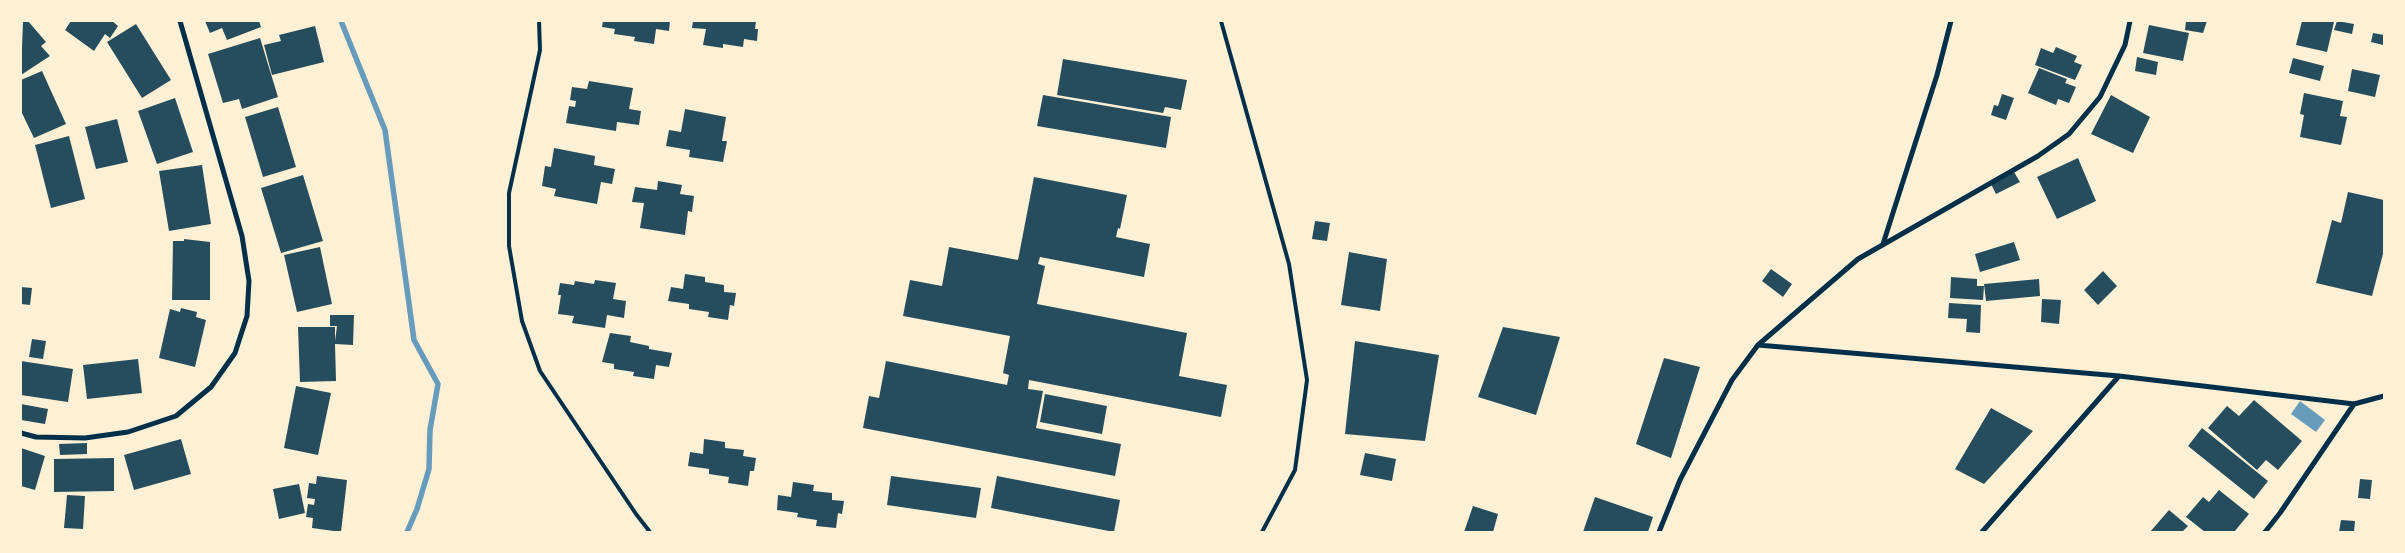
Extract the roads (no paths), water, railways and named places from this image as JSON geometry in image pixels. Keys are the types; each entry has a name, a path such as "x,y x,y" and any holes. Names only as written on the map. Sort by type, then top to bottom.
{"street":[{"path":"21,433 36,438 85,438 128,432 176,416 211,387 235,353 247,316 249,280 242,236 180,21"},
{"path":"1883,244 1937,75 1951,21"},
{"path":"1659,532 1680,480 1732,380 1758,345 1858,259 2038,156 2069,134 2100,97 2125,45 2130,21"},
{"path":"1758,345 2119,376 2354,404 2384,396"},
{"path":"1982,532 2119,376"},
{"path":"2265,532 2354,404"}],"lane":[{"path":"539,21 540,50 509,192 509,246 522,322 540,371 650,532"},
{"path":"1221,21 1289,264 1307,380 1295,470 1262,532"}],"water":[{"path":"2300,401 2325,420 2316,432 2291,414"}],"waterway":[{"path":"341,21 385,130 414,340 438,384 430,430 429,469 417,509 407,532"}]}
